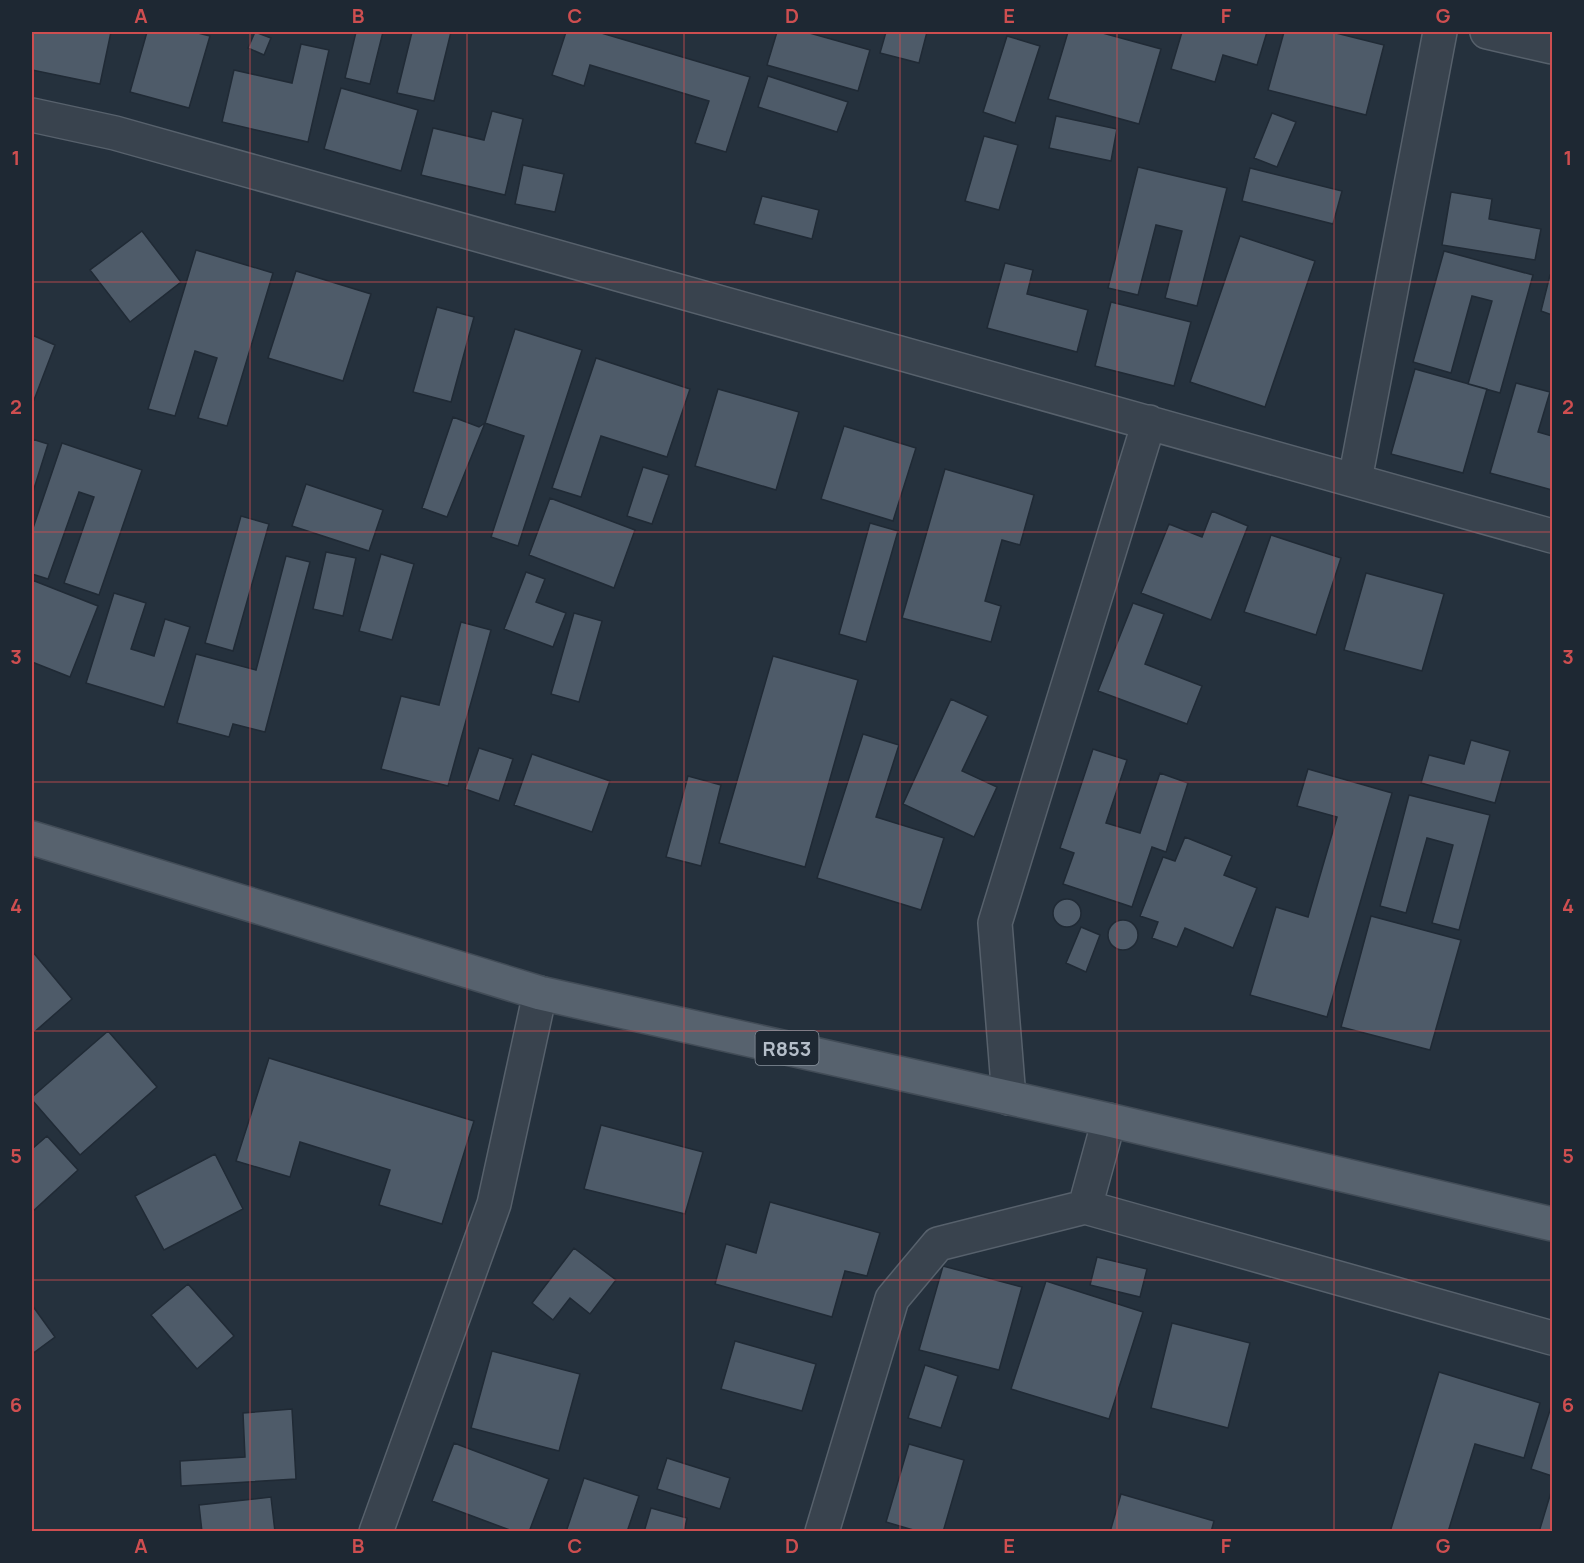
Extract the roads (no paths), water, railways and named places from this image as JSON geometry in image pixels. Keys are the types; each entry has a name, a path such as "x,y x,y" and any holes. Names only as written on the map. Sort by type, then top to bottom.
{"main road":[{"name":"R853","path":"32,838 540,993 1109,1120 1552,1224"}],"street":[{"path":"1355,480 1440,32"},
{"path":"1487,32 1552,47"},
{"path":"32,115 115,133 1552,536"},
{"path":"1008,1098 995,923 1149,422"},
{"path":"376,1532 494,1204 540,993"},
{"path":"1085,1207 1109,1120"},
{"path":"822,1532 892,1299 938,1244 1085,1207 1552,1338"}]}
